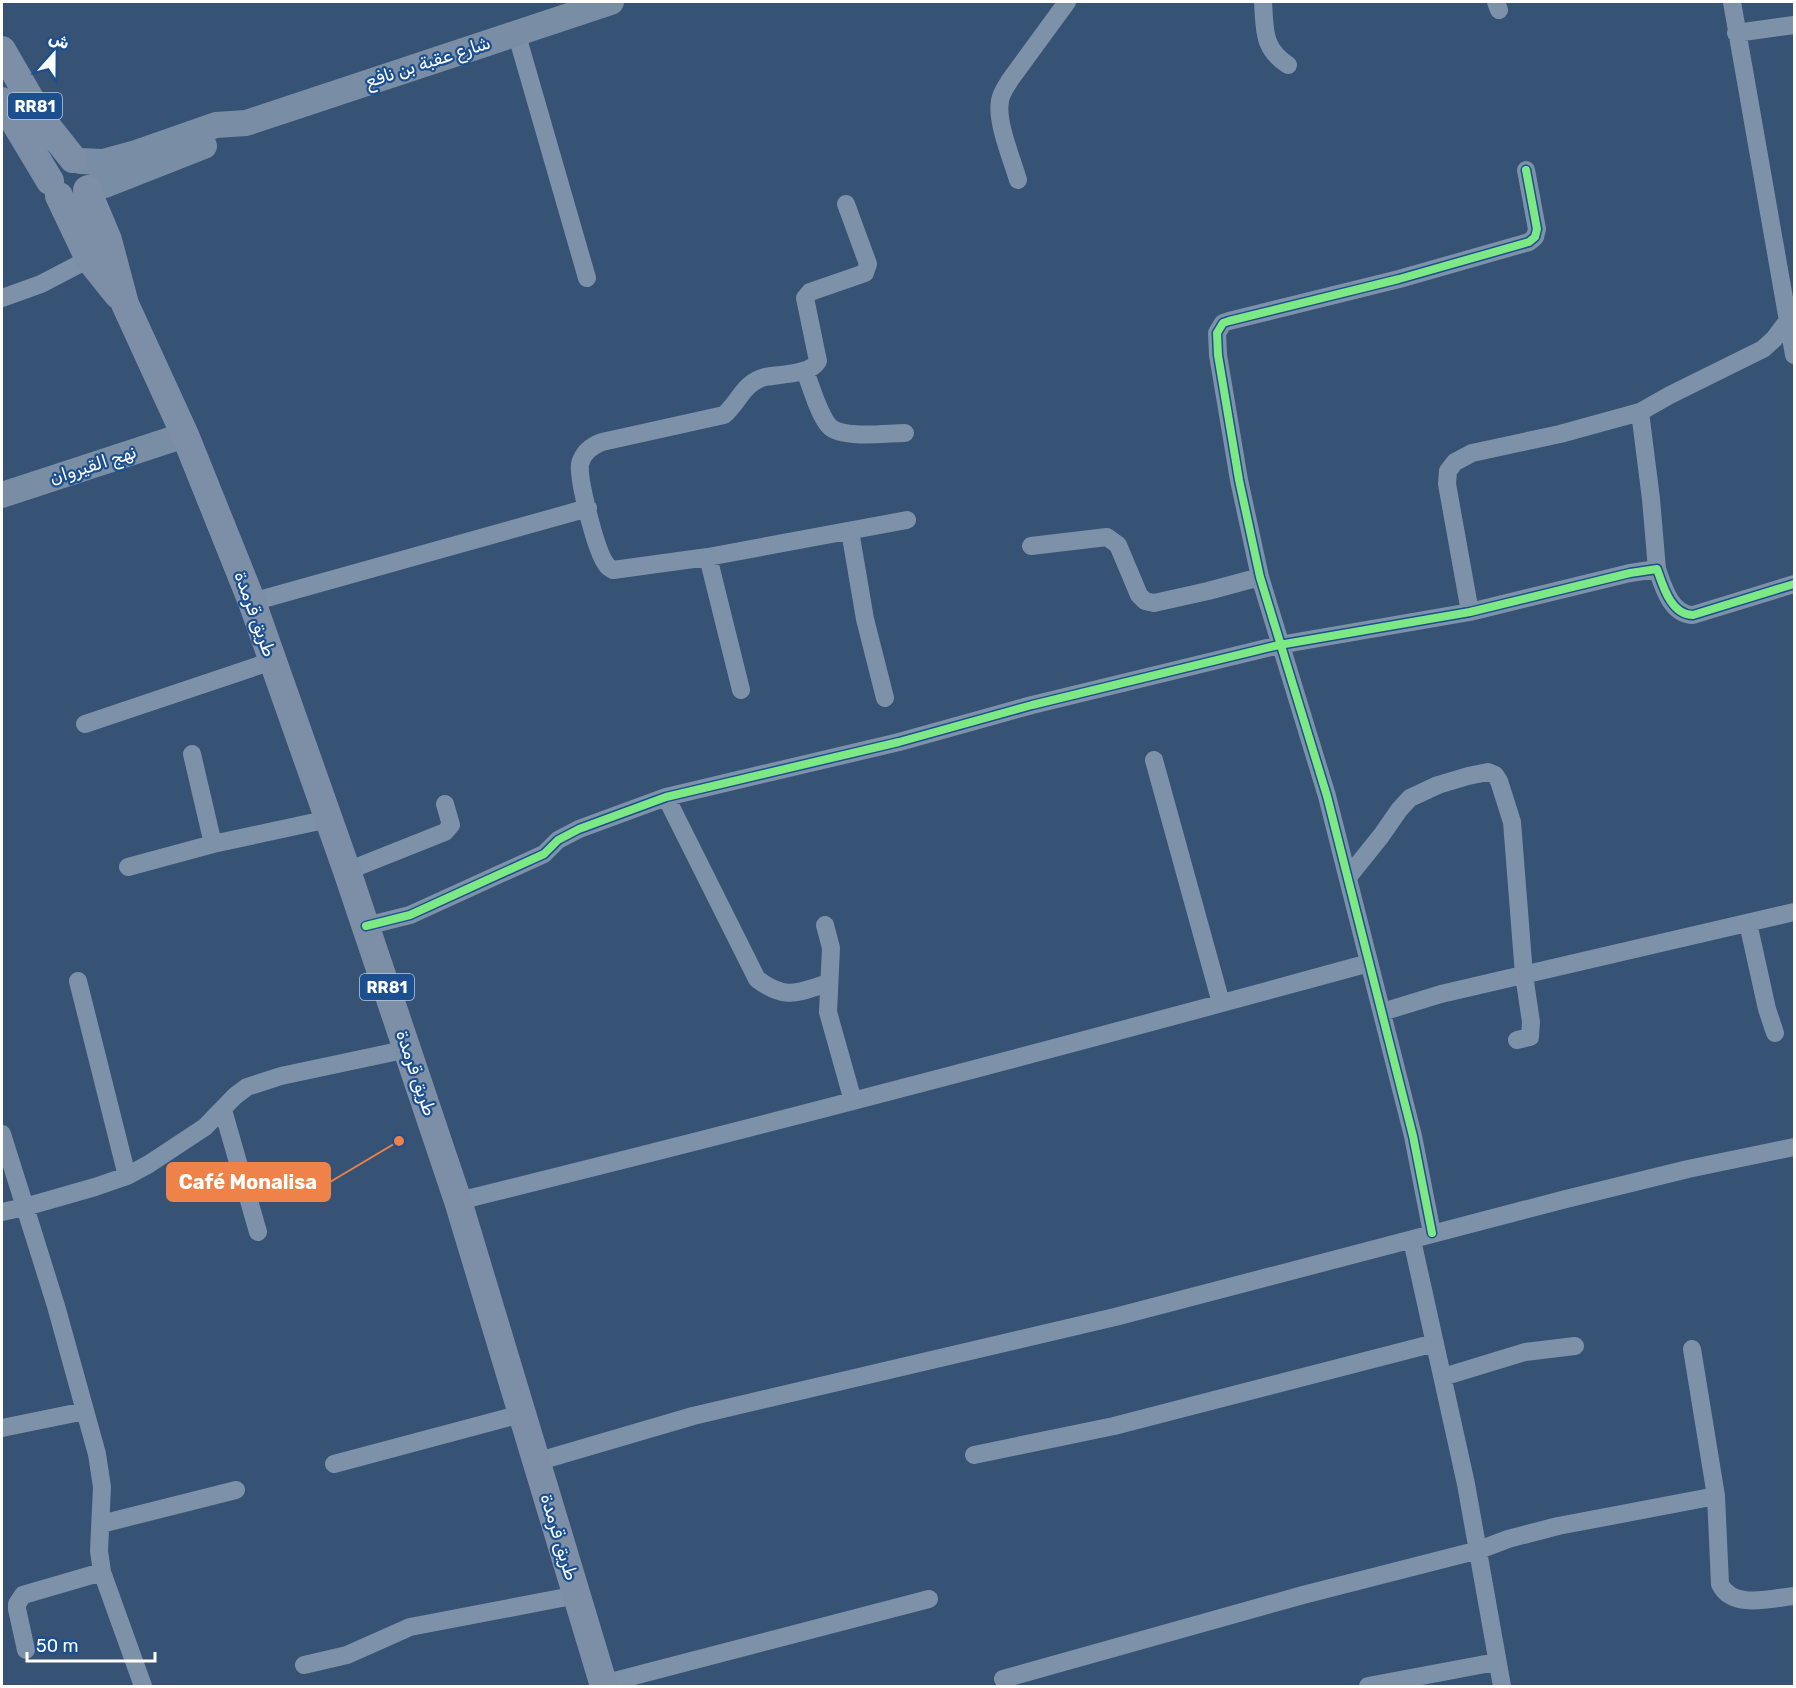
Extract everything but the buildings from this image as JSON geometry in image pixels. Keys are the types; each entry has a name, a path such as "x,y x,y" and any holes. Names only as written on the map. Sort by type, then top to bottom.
{"main road":[{"name":"شارع عقبة بن نافع","path":"88,189 105,185 221,139 246,123 611,2"},
{"name":"طريق قرمدة","path":"2,50 44,121 76,160 89,172 88,189 99,250"},
{"name":"طريق قرمدة","path":"2,100 54,189 99,250 185,435 252,602 366,926 458,1202 603,1685"},
{"name":"شارع عقبة بن نافع","path":"76,160 103,162 216,125 246,123"},
{"path":"76,160 64,159 55,165 51,173 54,189 68,199 77,198 88,189"},
{"path":"99,250 105,209 122,178"},
{"name":"نهج القيروان","path":"2,495 185,435"}],"street":[{"path":"1018,180 1000,118 999,103 1002,92 1067,2"},
{"path":"1263,2 1267,40 1277,57 1288,65"},
{"path":"1732,2 1794,355"},
{"path":"1736,33 1794,25"},
{"path":"516,33 586,278"},
{"path":"1432,1233 1413,1136 1327,796 1260,577 1239,480 1217,338 1219,328 1229,321 1399,279 1529,242 1535,237 1537,229 1526,170"},
{"path":"846,204 868,269 865,273 810,292 805,298 818,361 816,366 753,381 724,415 591,446 580,463 580,474 602,556 606,566 613,570 708,556 907,520"},
{"path":"2,297 41,284 99,250"},
{"path":"1470,612 1447,484 1448,471 1455,462 1472,453 1560,434 1640,412 1670,394 1763,349 1774,339 1788,319"},
{"path":"805,370 826,421 832,428 847,434 905,433"},
{"path":"1640,412 1657,569 1672,603 1687,615 1693,615 1794,584"},
{"path":"252,602 588,508"},
{"path":"850,531 865,619 885,698"},
{"path":"1032,546 1107,537 1118,545 1139,595 1145,601 1154,603 1260,577"},
{"path":"708,556 741,690"},
{"path":"366,926 410,915 543,854 558,840 579,829 666,797 899,742 1032,705 1279,645 1470,612 1630,573 1657,569"},
{"path":"85,724 272,661"},
{"path":"192,754 213,844"},
{"path":"1154,760 1221,1003"},
{"path":"1348,877 1410,798 1438,785 1468,776 1488,772 1495,775 1512,822 1524,975 1531,1022 1530,1036 1517,1040"},
{"path":"666,797 757,979 771,990 791,994 829,983"},
{"path":"347,871 446,832 451,825 445,804"},
{"path":"128,867 213,844 329,819"},
{"path":"1382,1012 1441,994 1794,912"},
{"path":"1748,923 1767,1009 1775,1033"},
{"path":"825,925 831,948 827,1000 830,1024 852,1101"},
{"path":"458,1202 852,1101 1369,963"},
{"path":"78,981 127,1176"},
{"path":"2,1212 95,1188 127,1176 188,1140 205,1127 235,1096 247,1088 281,1076 408,1049"},
{"path":"223,1110 258,1232"},
{"path":"2,1134 56,1306 97,1454 102,1487 99,1551 102,1572 143,1686"},
{"path":"536,1462 693,1416 1115,1317 1432,1233 1677,1172 1794,1147"},
{"path":"1412,1240 1479,1550 1496,1662 1502,1686"},
{"path":"974,1455 1114,1426 1435,1343"},
{"path":"1443,1377 1526,1352 1575,1346"},
{"path":"1692,1349 1716,1496 1720,1584 1724,1592 1742,1600 1794,1596"},
{"path":"2,1428 85,1411"},
{"path":"334,1464 521,1414"},
{"path":"101,1524 236,1490"},
{"path":"1003,1679 1303,1595 1479,1550 1508,1539 1558,1526 1716,1496"},
{"path":"26,1650 17,1609 17,1604 23,1595 102,1572"},
{"path":"304,1665 347,1655 410,1627 577,1595"},
{"path":"603,1685 929,1599"},
{"path":"1368,1686 1496,1662"}],"cycle path":[{"path":"1432,1233 1413,1136 1327,796 1260,577 1239,480 1218,355 1217,333 1223,323 1229,321 1399,279 1529,242 1535,237 1537,229 1526,170"},
{"path":"366,926 410,915 544,854 558,840 579,829 666,797 899,742 1032,705 1279,645 1470,612 1630,573 1657,569 1665,591 1674,605 1685,614 1693,615 1794,584"}],"place":[{"name":"Café Monalisa","path":"399,1141"}]}
